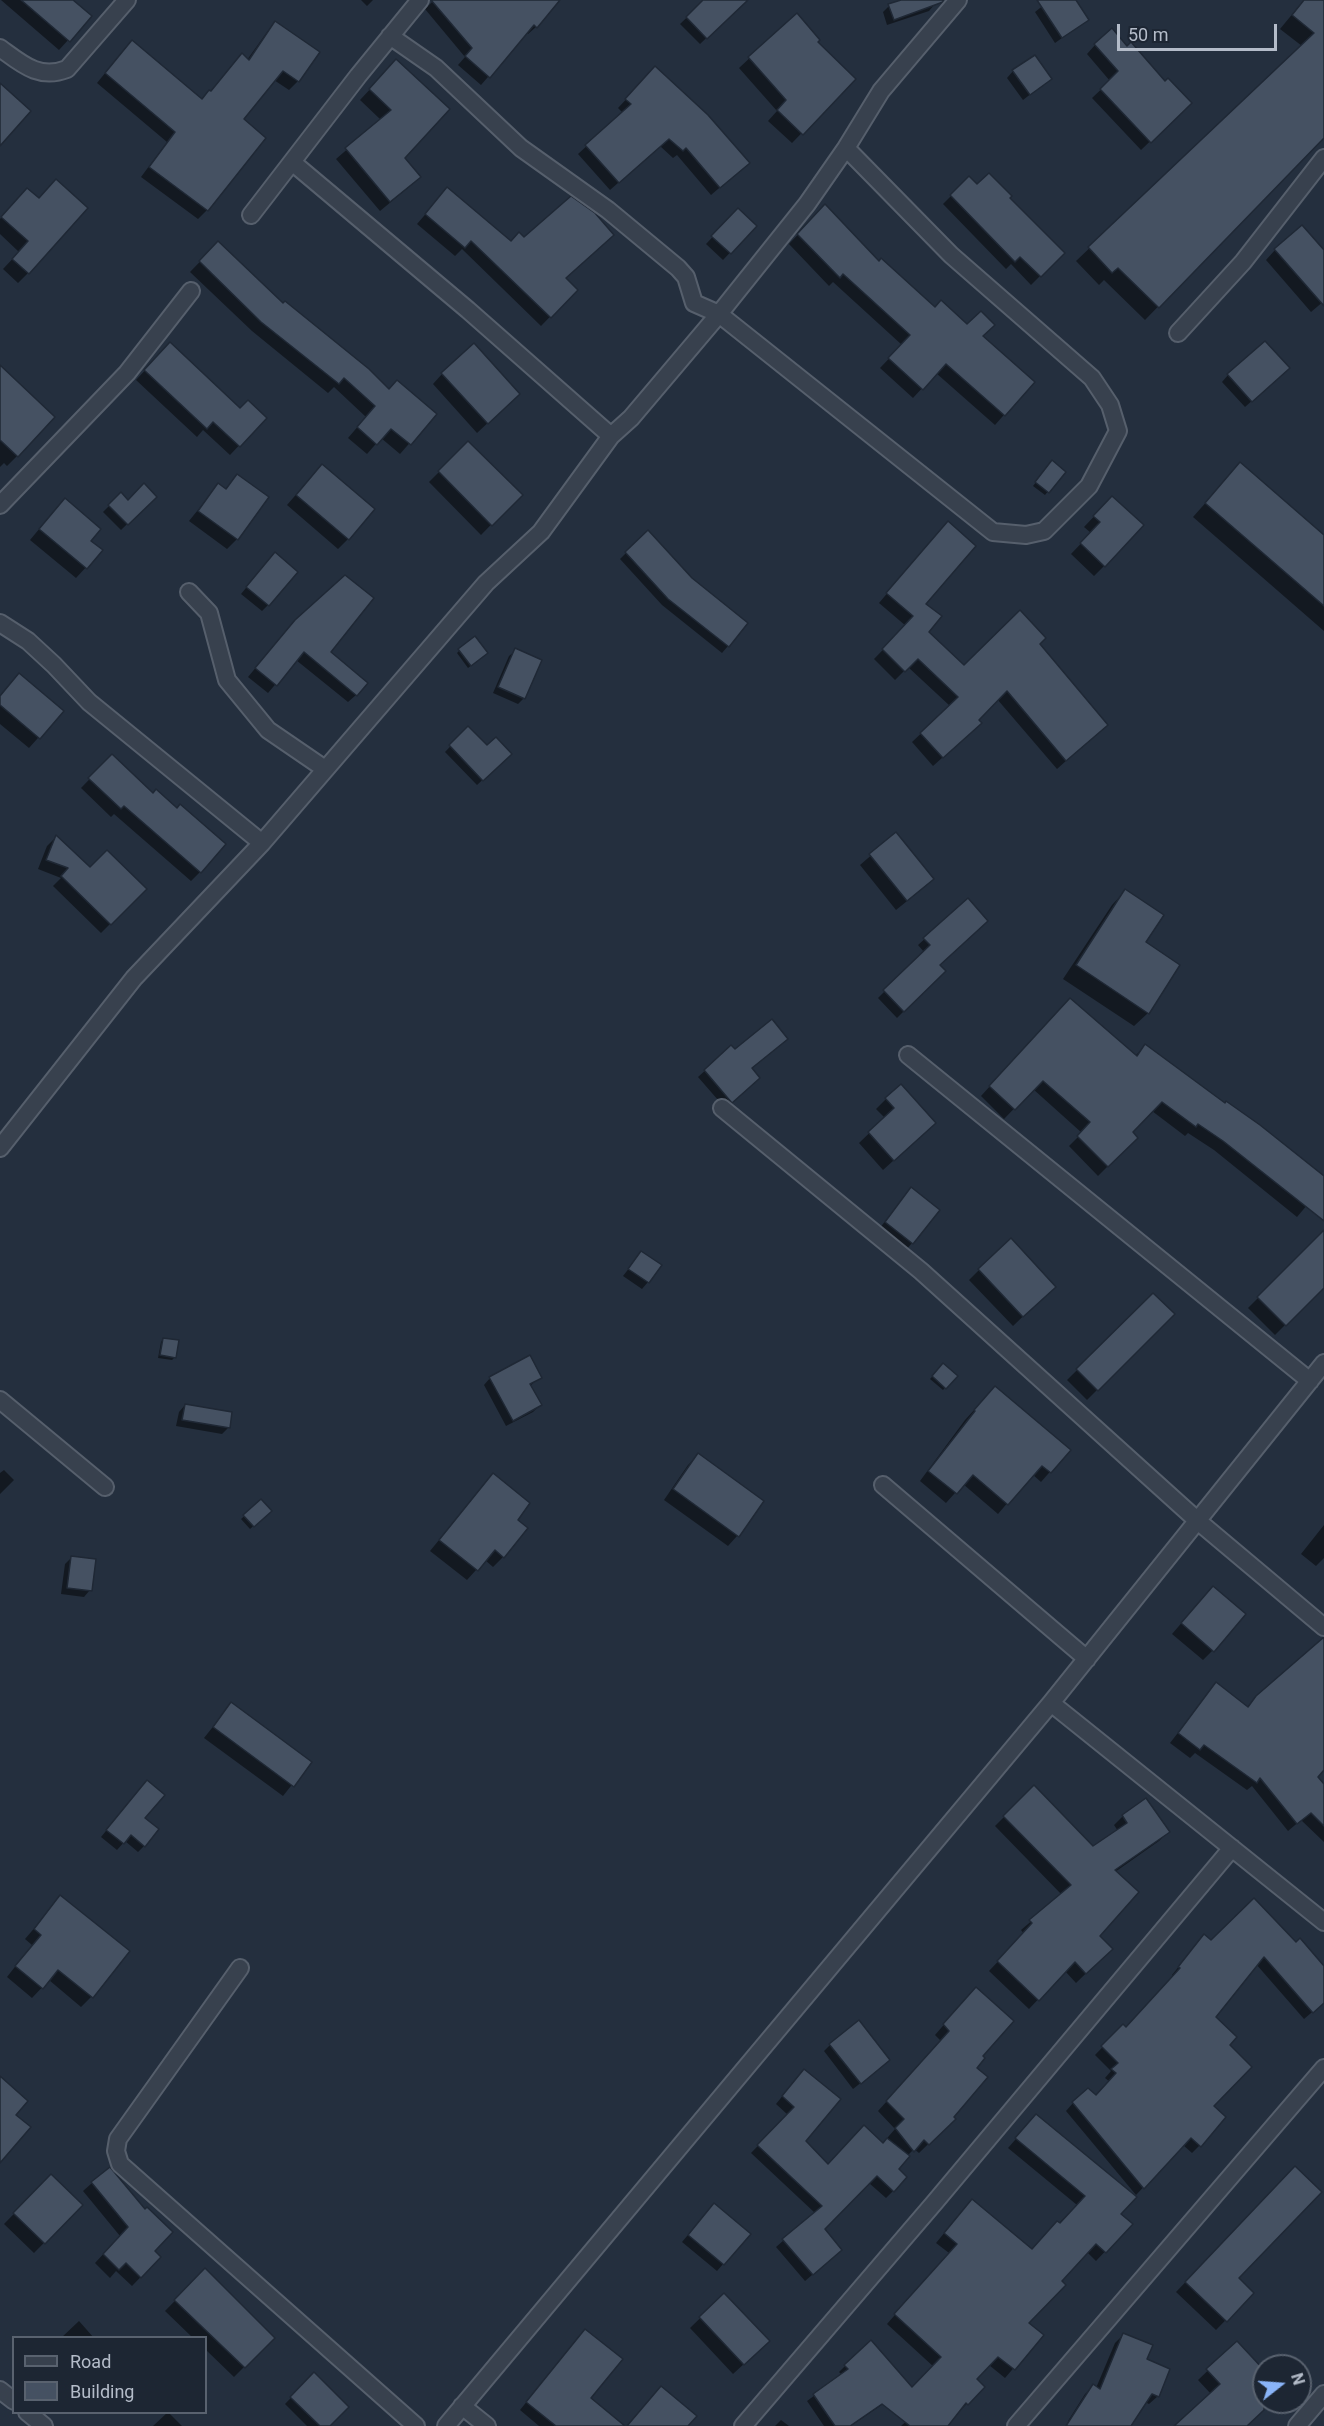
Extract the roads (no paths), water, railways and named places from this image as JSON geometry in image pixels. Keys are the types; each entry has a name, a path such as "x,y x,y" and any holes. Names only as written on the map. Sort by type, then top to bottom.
{"street":[{"path":"0,48 32,70 44,74 67,69 127,0"},
{"path":"251,215 420,0"},
{"path":"0,1148 134,978 262,843 486,583 541,532 611,436 631,418 719,315 807,204 846,148 881,91 958,0"},
{"path":"390,36 436,68 521,148 608,210 678,268 686,277 694,303 719,315 993,532 1026,535 1044,531 1089,486 1118,431 1110,405 1092,378 951,255 846,148"},
{"path":"1178,333 1243,262 1324,158"},
{"path":"292,162 468,310 611,436"},
{"path":"0,505 127,373 191,291"},
{"path":"189,592 209,614 228,680 268,730 325,769"},
{"path":"0,623 28,641 89,702 262,843"},
{"path":"908,1055 1310,1381"},
{"path":"722,1108 921,1271 1198,1522 1324,1627"},
{"path":"446,2426 1052,1703 1324,1363"},
{"path":"0,1400 105,1487"},
{"path":"883,1485 1087,1659"},
{"path":"1052,1703 1324,1922"},
{"path":"743,2426 943,2193 1232,1848"},
{"path":"240,1968 118,2139 116,2151 120,2164 416,2426"},
{"path":"1016,2426 1324,2068"},
{"path":"0,2390 12,2399"},
{"path":"1297,2426 1324,2394"},
{"path":"462,2406 487,2426"},
{"path":"29,2414 44,2426"}]}
